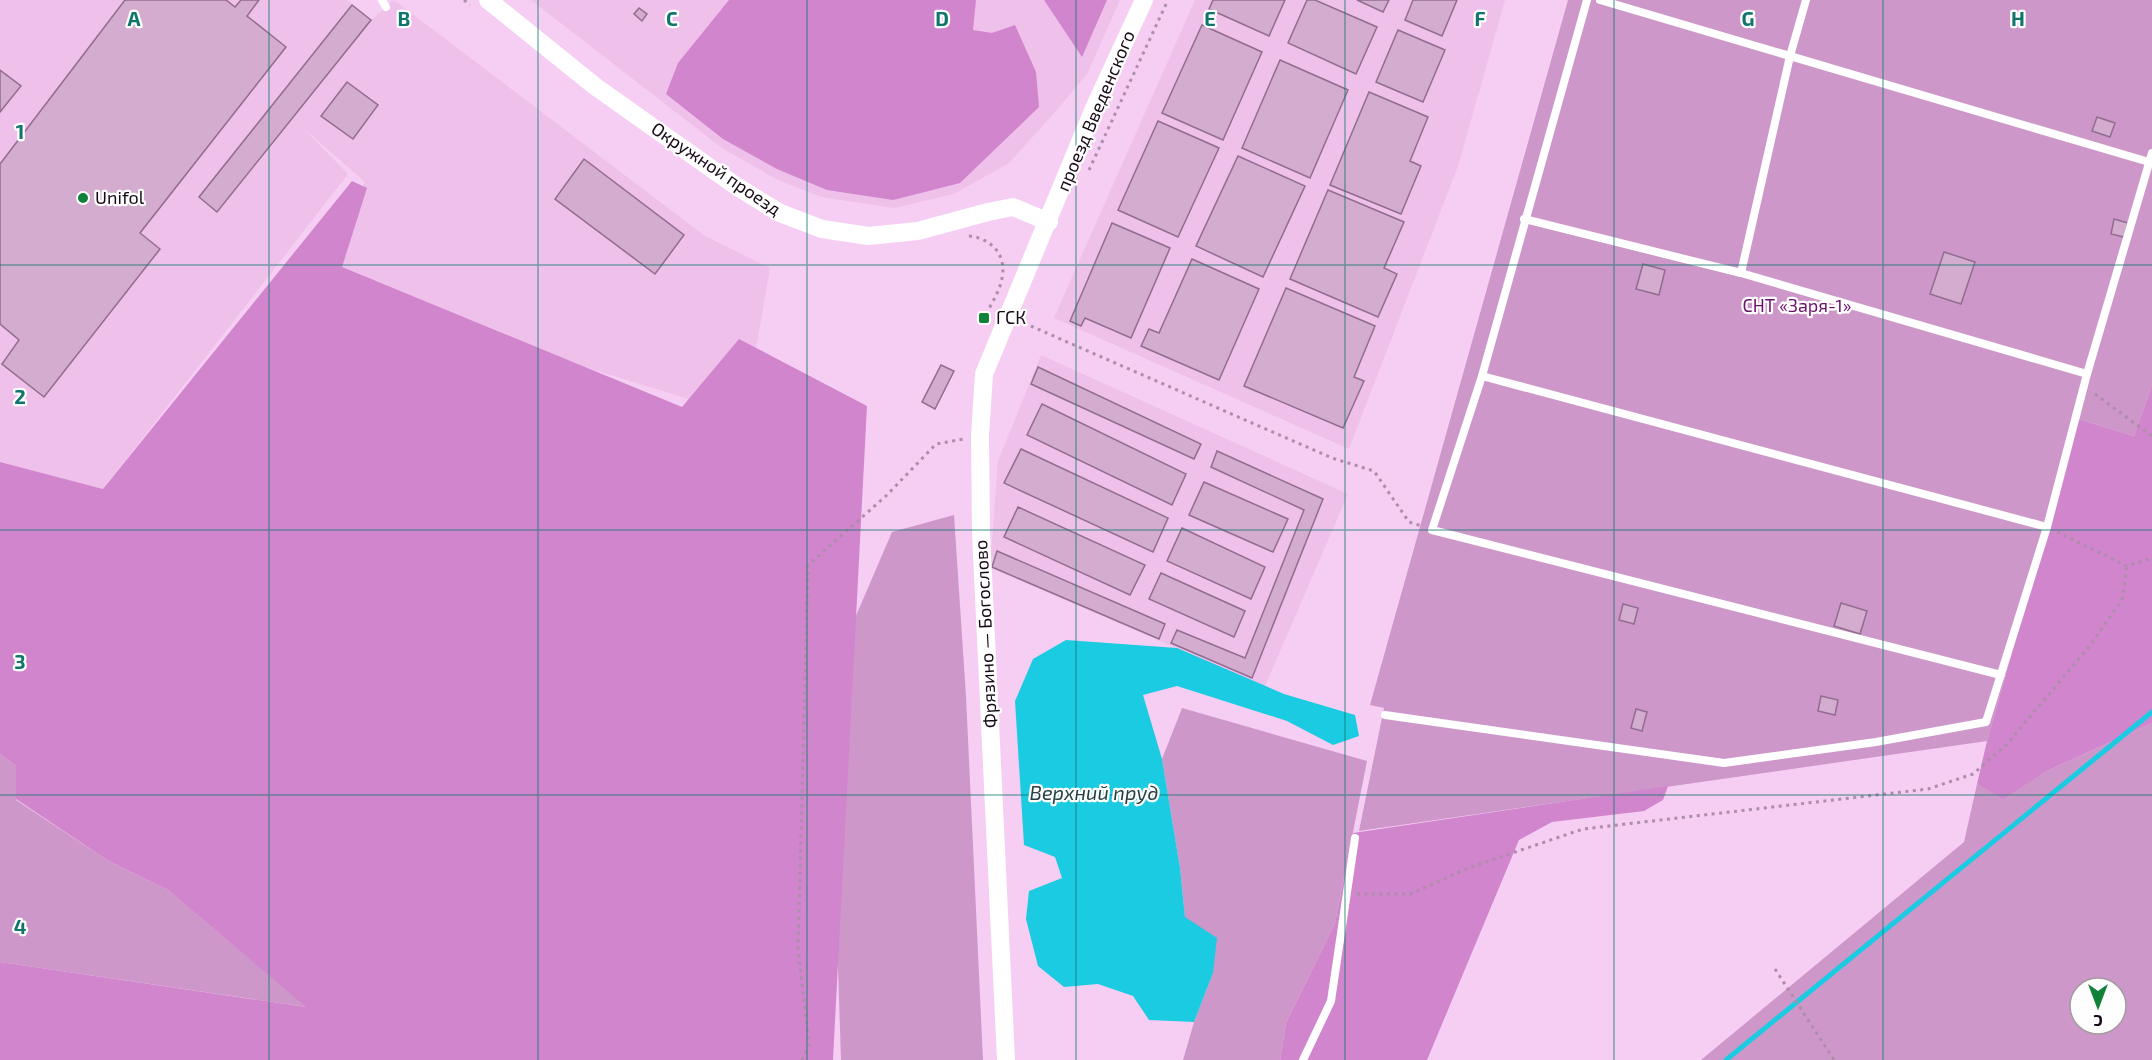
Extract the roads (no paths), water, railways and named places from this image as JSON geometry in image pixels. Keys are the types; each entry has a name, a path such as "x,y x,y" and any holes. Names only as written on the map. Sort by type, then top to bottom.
{"street":[{"name":"Окружной проезд","path":"488,0 596,87 736,186 780,213 822,229 868,236 918,231 1012,207 1049,222"},
{"name":"проезд Введенского","path":"1049,222 1095,106 1144,0"},
{"name":"Фрязино — Богослово","path":"1006,1060 981,545 980,436 984,374 1049,222"}],"lane":[{"path":"1587,0 1482,376 1432,530 2001,675"},
{"path":"1600,0 2149,162"},
{"path":"1741,273 1790,56 1806,0"},
{"path":"1385,715 1724,763 1876,742 1986,722 2047,527 2087,374 2152,153"},
{"path":"1524,219 1741,273 2087,374"},
{"path":"1482,376 2047,527"},
{"path":"1303,1060 1331,1001 1355,838"}],"water":[{"name":"Верхний пруд","path":"1066,640 1177,648 1284,694 1355,715 1359,736 1333,745 1287,721 1177,686 1143,695 1162,759 1180,868 1185,917 1217,938 1213,973 1194,1022 1149,1020 1133,996 1098,984 1064,987 1038,966 1026,919 1029,891 1062,878 1055,857 1024,845 1015,701 1033,659"}],"waterway":[{"path":"1726,1060 2152,712"}],"place":[{"name":"Unifol","path":"83,198"},
{"name":"ГСК","path":"984,318"}],"park label":[{"name":"СНТ «Заря-1»","path":"1797,306"}]}
